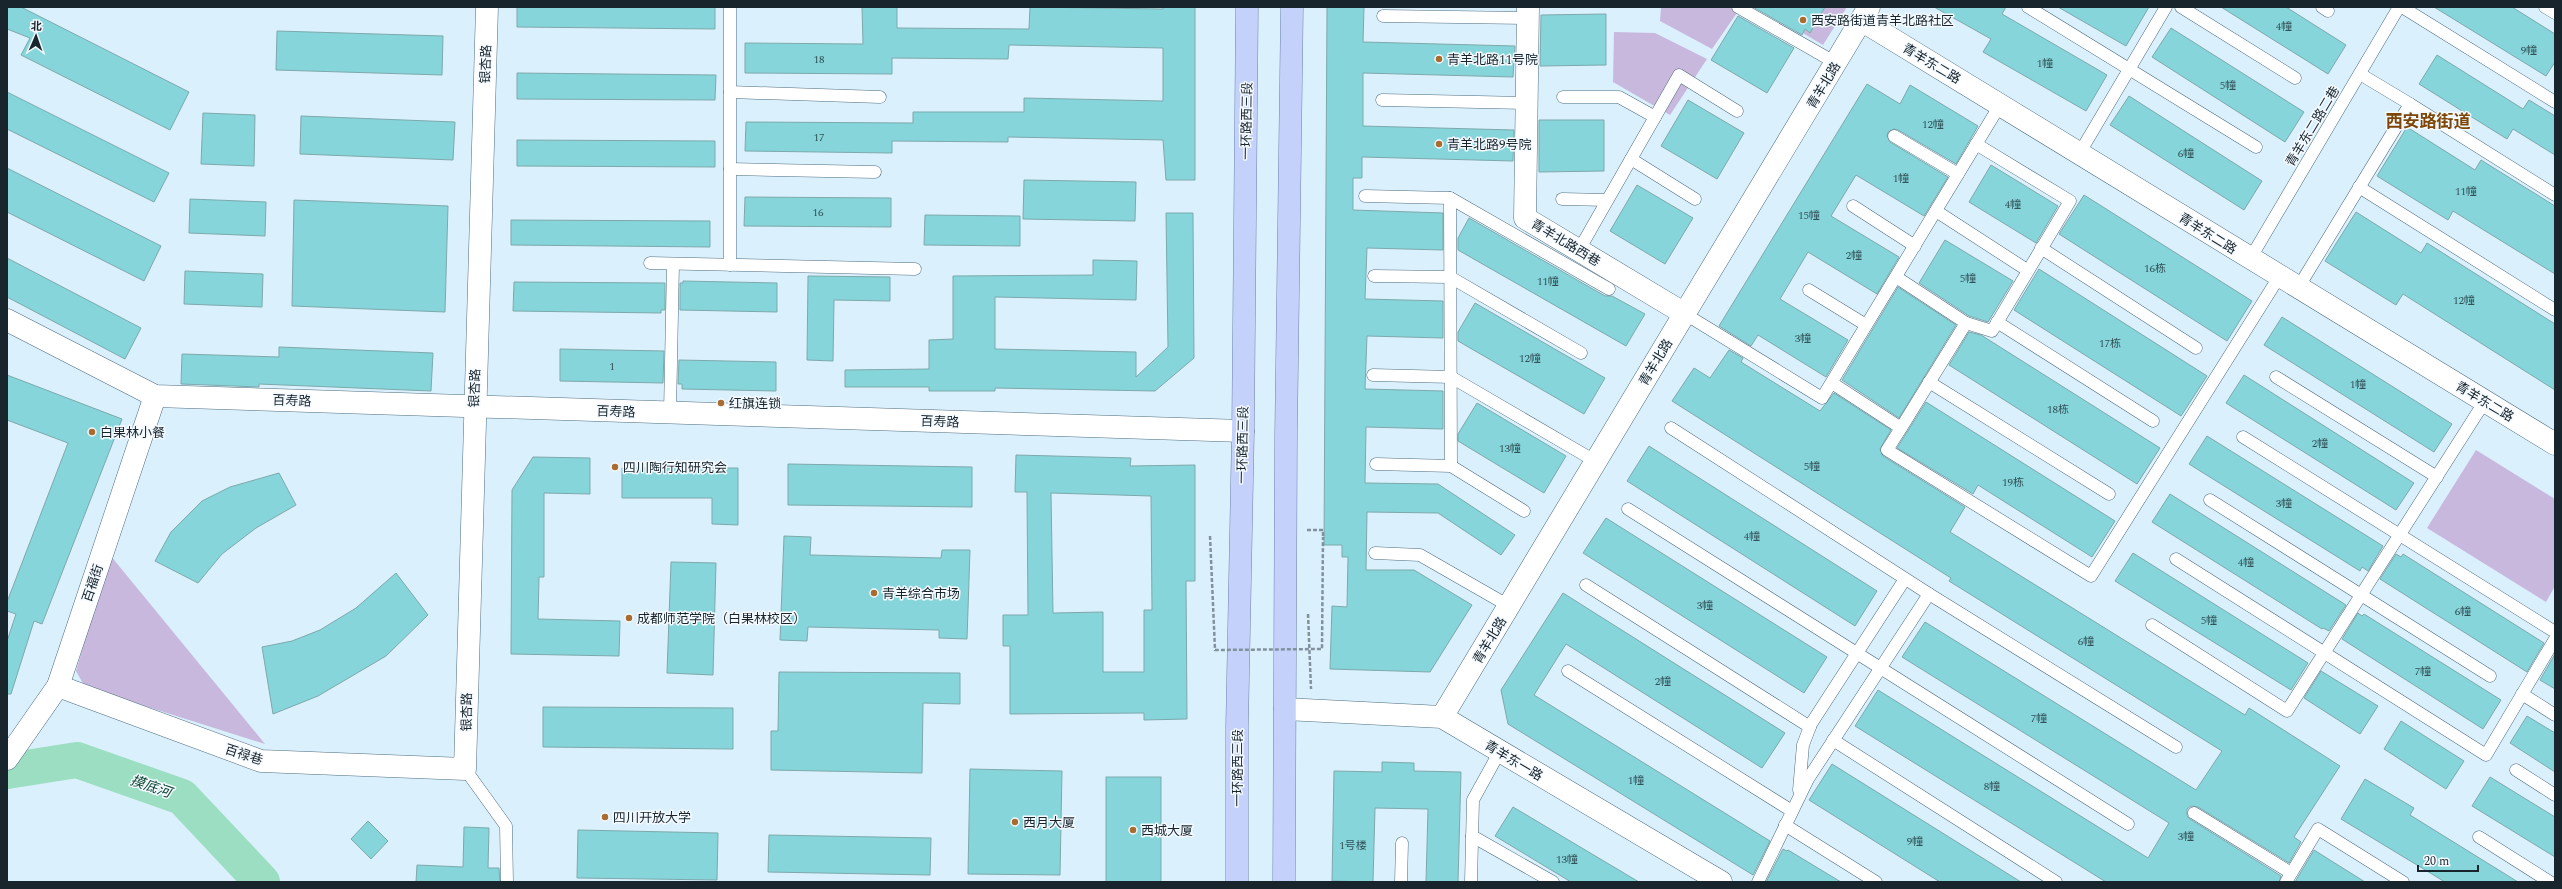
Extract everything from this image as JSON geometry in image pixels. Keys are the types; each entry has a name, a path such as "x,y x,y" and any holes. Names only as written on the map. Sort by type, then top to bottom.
{"main road":[{"name":"一环路西三段","path":"1237,882 1237,727 1243,431 1247,7"},
{"path":"1284,882 1286,444 1292,7"}],"street":[{"name":"银杏路","path":"464,769 487,7"},
{"name":"青羊北路西巷","path":"1528,13 1525,218 1685,314"},
{"name":"青羊北路","path":"1442,717 1865,14"},
{"name":"青羊东二路","path":"1865,14 2000,105 2279,277 2555,444"},
{"name":"百寿路","path":"7,320 155,396 1243,431"},
{"name":"百福街","path":"7,759 34,717 58,686 155,396"},
{"name":"百禄巷","path":"58,686 261,761 464,769"},
{"name":"青羊东一路","path":"1285,709 1442,717 1708,879"}],"lane":[{"path":"730,7 730,265"},
{"path":"1738,7 1836,63"},
{"path":"2028,7 2130,68 2256,147"},
{"path":"2079,154 2166,7"},
{"path":"2181,7 2295,78"},
{"path":"2400,7 2555,102"},
{"name":"青羊东二路二巷","path":"2250,259 2400,7"},
{"path":"2545,7 2555,13"},
{"path":"1383,16 1528,13"},
{"path":"2360,74 2555,195"},
{"path":"1579,250 1679,75 1737,111"},
{"path":"730,92 880,98"},
{"path":"1563,97 1619,97 1655,117"},
{"path":"1382,100 1527,103"},
{"path":"2298,288 2410,104"},
{"path":"1685,314 1822,398 2000,105"},
{"path":"1894,136 1958,174"},
{"path":"1896,277 1966,324 1992,331 2027,270 2070,201 1976,144"},
{"path":"1631,159 1695,199"},
{"path":"730,169 875,172"},
{"path":"2359,187 2555,310"},
{"path":"1365,196 1450,198 1610,289"},
{"path":"1450,198 1451,466"},
{"path":"1562,199 1607,200"},
{"path":"1852,206 1915,246"},
{"path":"1936,211 2027,270"},
{"path":"2041,248 2196,348"},
{"path":"650,263 915,270"},
{"path":"670,412 673,264"},
{"path":"1374,276 1450,277 1581,353"},
{"path":"1966,324 1887,450 2091,576 2279,277"},
{"path":"1809,290 1866,325"},
{"path":"1997,322 2153,421"},
{"path":"1373,374 1451,377 1595,461"},
{"path":"2276,377 2437,477"},
{"path":"1832,382 1901,428"},
{"path":"1929,382 2109,494"},
{"path":"2152,625 2287,710 2485,401"},
{"path":"1671,428 1905,579 2176,747"},
{"path":"2243,437 2555,632"},
{"path":"1376,464 1451,466 1524,511"},
{"path":"2210,500 2490,676"},
{"path":"1628,509 2128,824"},
{"path":"1375,553 1420,555 1509,606"},
{"path":"2176,559 2324,654 2486,755 2555,639"},
{"path":"1798,798 1803,745 1810,727 1905,579"},
{"path":"1586,585 1810,727"},
{"path":"1758,882 1808,778 1930,594"},
{"path":"1568,671 1792,811"},
{"path":"2522,694 2555,715"},
{"path":"1833,740 2056,882"},
{"path":"1471,882 1473,800 1500,751"},
{"path":"464,769 506,826 507,882"},
{"path":"2516,770 2555,795"},
{"path":"2194,813 2289,878 2318,829 2403,882"},
{"path":"1785,825 1876,882"},
{"path":"1472,836 1553,882"},
{"path":"2479,837 2550,882"},
{"path":"1401,882 1402,843"}],"path":[{"path":"1210,536 1215,650 1322,649 1323,530 1306,530 1307,537"},
{"path":"1308,612 1311,690"}],"shaded area":[{"path":"1661,7 1741,7 1712,49 1660,21"},
{"path":"1759,7 1847,7 1823,45"},
{"path":"1614,32 1655,33 1707,59 1670,115 1613,82"},
{"path":"2476,450 2555,499 2555,586 2546,602 2427,528"},
{"path":"110,555 265,744 85,687 76,671"}],"building":[{"path":"7,7 21,7 189,92 170,130 21,55 30,38 7,29"},
{"path":"517,7 715,7 715,29 517,27"},
{"path":"862,7 897,7 897,28 1029,29 1030,7 1163,9 1163,7 1195,7 1195,180 1166,180 1163,140 1008,137 1008,142 892,141 892,153 745,151 746,122 913,123 913,112 1024,112 1024,98 1163,101 1163,48 1009,45 1008,59 892,58 892,74 745,73 745,43 863,44"},
{"path":"1327,7 1364,7 1363,42 1515,46 1513,77 1363,73 1363,126 1514,130 1513,161 1362,157 1362,178 1353,178 1353,210 1443,213 1443,250 1367,248 1365,299 1443,301 1443,338 1367,336 1365,389 1443,391 1443,429 1366,427 1365,483 1438,484 1515,535 1501,555 1438,513 1367,512 1366,570 1414,570 1472,605 1430,672 1330,669 1332,606 1347,607 1348,557 1342,557 1342,545 1324,545"},
{"name":"西安路街道青羊北路社区","path":"1753,7 1825,7 1810,33 1805,29 1802,35"},
{"path":"1934,7 2006,7 2002,14 2107,75 2086,111 1983,52 1991,39"},
{"path":"2058,7 2149,7 2126,46"},
{"path":"2221,7 2286,7 2346,45 2328,74"},
{"path":"2434,7 2512,7 2555,34 2555,62 2546,76"},
{"path":"1606,14 1606,65 1540,66 1541,15"},
{"path":"1738,16 1794,48 1767,93 1711,60"},
{"path":"2171,28 2304,112 2285,142 2152,57"},
{"path":"277,31 443,36 442,75 276,70"},
{"path":"2437,55 2523,109 2529,100 2555,116 2555,155 2513,129 2507,139 2419,84"},
{"path":"517,73 716,75 715,100 517,99"},
{"path":"1867,84 1900,104 1910,85 1978,126 1956,164 1898,130 1894,129 1888,132 1887,136 1890,142 1948,177 1924,216 1856,175 1831,216 1899,257 1877,294 1808,252 1780,299 1848,340 1826,377 1758,335 1751,346 1719,326"},
{"path":"7,92 169,173 154,202 7,129"},
{"path":"2129,96 2262,181 2244,210 2110,125"},
{"path":"1688,100 1744,133 1717,179 1661,146"},
{"path":"203,113 255,115 254,166 201,164"},
{"path":"301,116 455,122 453,160 300,154"},
{"path":"1539,120 1604,120 1604,171 1539,172"},
{"path":"2407,127 2475,170 2481,160 2555,206 2555,274 2453,211 2448,220 2377,176"},
{"path":"517,140 715,141 715,167 517,166"},
{"path":"1991,165 2058,206 2036,243 1969,202"},
{"path":"7,168 161,246 144,281 7,212"},
{"path":"1024,180 1136,182 1135,221 1023,219"},
{"path":"1637,185 1693,218 1665,264 1610,231"},
{"path":"2084,195 2252,301 2227,341 2059,234"},
{"path":"745,197 891,198 891,227 744,226"},
{"path":"190,199 266,202 265,236 189,233"},
{"path":"294,200 448,206 445,312 292,306"},
{"path":"2356,212 2421,253 2427,243 2555,324 2555,390 2403,294 2396,305 2325,261"},
{"path":"1166,213 1193,213 1194,358 1155,391 995,388 995,391 929,391 929,387 845,387 845,370 929,369 929,340 953,339 953,276 1093,275 1093,260 1137,261 1136,300 995,297 995,349 1136,352 1136,377 1168,347"},
{"path":"925,215 1020,216 1020,246 924,245"},
{"path":"1469,218 1605,296 1612,296 1645,314 1626,346 1458,250 1458,238"},
{"path":"511,220 710,221 710,247 511,245"},
{"path":"1945,240 2013,281 1988,322 1969,316 1919,283"},
{"path":"7,258 141,328 125,359 7,297"},
{"path":"2039,269 2207,376 2181,416 2014,310"},
{"path":"185,271 263,274 262,307 184,304"},
{"path":"808,276 890,277 890,301 834,300 833,361 807,360"},
{"path":"683,281 777,283 777,312 680,310 680,283 683,283"},
{"path":"514,282 665,283 665,310 661,310 661,313 513,311"},
{"path":"1898,287 1956,325 1899,418 1842,380"},
{"path":"1475,303 1605,378 1584,414 1458,341 1458,332"},
{"path":"2282,317 2452,424 2434,452 2264,345"},
{"path":"1969,332 1981,335 2160,448 2137,484 1949,365"},
{"path":"279,347 433,353 431,391 259,384 259,387 181,384 182,354 279,357"},
{"path":"560,349 664,351 663,383 560,381"},
{"path":"1729,350 1743,358 1741,362 1820,411 1834,393 1891,430 1880,449 1883,456 1965,507 1950,532 2245,715 2249,708 2340,766 2294,837 2301,842 2289,863 2198,807 2191,806 2187,809 2187,816 2190,819 2281,876 2279,882 2106,882 1855,726 1878,690 2148,858 2169,823 1902,657 1925,622 2196,790 2222,751 1949,581 1951,578 1672,401 1694,368 1710,378"},
{"path":"679,360 776,362 776,391 682,389 682,384 678,384"},
{"path":"7,375 122,419 42,624 34,621 11,694 7,694 7,641 16,614 7,611 7,602 68,443 7,420"},
{"path":"2244,375 2414,483 2396,510 2226,403"},
{"path":"1926,402 2115,521 2092,557 1978,485 1973,494 1897,448"},
{"path":"1477,403 1566,456 1544,493 1458,441 1458,434"},
{"path":"2207,436 2383,546 2368,571 2362,567 2360,571 2189,464"},
{"path":"1649,446 1877,591 1855,626 1627,481"},
{"path":"1016,455 1131,458 1130,466 1195,465 1195,581 1186,581 1187,719 1144,720 1144,713 1010,714 1010,646 1003,646 1003,615 1028,615 1027,492 1015,492","holes":["1051,493 1151,496 1152,610 1144,610 1144,672 1103,672 1103,612 1053,613"]},
{"path":"533,457 590,458 590,494 544,493 544,577 539,577 538,619 620,621 619,656 511,654 512,490"},
{"path":"788,464 972,467 972,507 788,505"},
{"path":"622,468 738,468 738,525 712,524 712,498 622,498"},
{"path":"279,473 296,505 256,528 222,554 198,583 155,561 171,532 202,501 230,487"},
{"path":"2170,494 2346,605 2329,631 2323,628 2322,629 2152,522"},
{"path":"1606,518 1827,657 1804,693 1583,553"},
{"path":"784,536 811,537 810,555 941,558 942,550 970,550 967,639 939,638 939,630 808,627 807,641 780,640"},
{"path":"2133,553 2308,663 2291,690 2115,581"},
{"path":"2396,554 2401,557 2403,554 2544,643 2527,672 2380,579"},
{"path":"671,562 716,563 713,675 667,673"},
{"path":"396,573 428,615 386,656 318,696 273,714 262,647 292,641 320,630 356,608"},
{"path":"1563,593 1785,733 1762,768 1566,644 1534,695 1770,841 1753,875 1508,724 1501,690"},
{"path":"2358,613 2362,616 2364,614 2501,700 2483,729 2342,639"},
{"path":"2555,654 2555,689 2540,680"},
{"path":"2321,671 2378,706 2360,734 2304,698"},
{"path":"779,672 960,673 960,704 923,703 922,773 771,770 771,731 778,731"},
{"path":"543,707 733,708 733,749 543,747"},
{"path":"2527,716 2555,733 2555,772 2510,743"},
{"path":"2401,721 2464,761 2446,789 2384,749"},
{"path":"1382,762 1414,763 1414,771 1461,772 1458,882 1426,882 1428,809 1375,808 1373,882 1332,881 1334,771 1382,772"},
{"path":"1832,764 2021,882 1940,882 1809,800"},
{"name":"西月大厦","path":"970,769 1062,771 1060,875 968,874"},
{"name":"西城大厦","path":"1106,777 1161,777 1161,882 1106,882"},
{"path":"2490,777 2555,817 2555,857 2472,806"},
{"path":"2365,779 2414,808 2410,815 2518,882 2445,882 2341,819"},
{"path":"1513,807 1639,882 1571,882 1495,836"},
{"path":"368,821 388,841 371,859 351,839"},
{"path":"464,827 489,828 488,868 499,868 500,882 416,882 417,865 463,867"},
{"path":"578,830 718,833 717,880 577,878"},
{"path":"769,835 931,838 930,875 768,872"},
{"path":"1783,849 1788,850 1841,882 1766,882"},
{"path":"2314,850 2365,882 2295,882"}],"waterway":[{"name":"摸底河","path":"7,771 77,760 182,797 262,882"}],"place":[{"name":"西安路街道青羊北路社区","path":"1803,20"},
{"name":"青羊北路11号院","path":"1439,59"},
{"name":"青羊北路9号院","path":"1439,144"},
{"name":"红旗连锁","path":"721,403"},
{"name":"白果林小餐","path":"92,432"},
{"name":"四川陶行知研究会","path":"615,467"},
{"name":"青羊综合市场","path":"874,593"},
{"name":"成都师范学院（白果林校区）","path":"629,618"},
{"name":"四川开放大学","path":"605,817"},
{"name":"西月大厦","path":"1015,822"},
{"name":"西城大厦","path":"1133,830"}],"district":[{"name":"西安路街道","path":"2428,121"}]}
